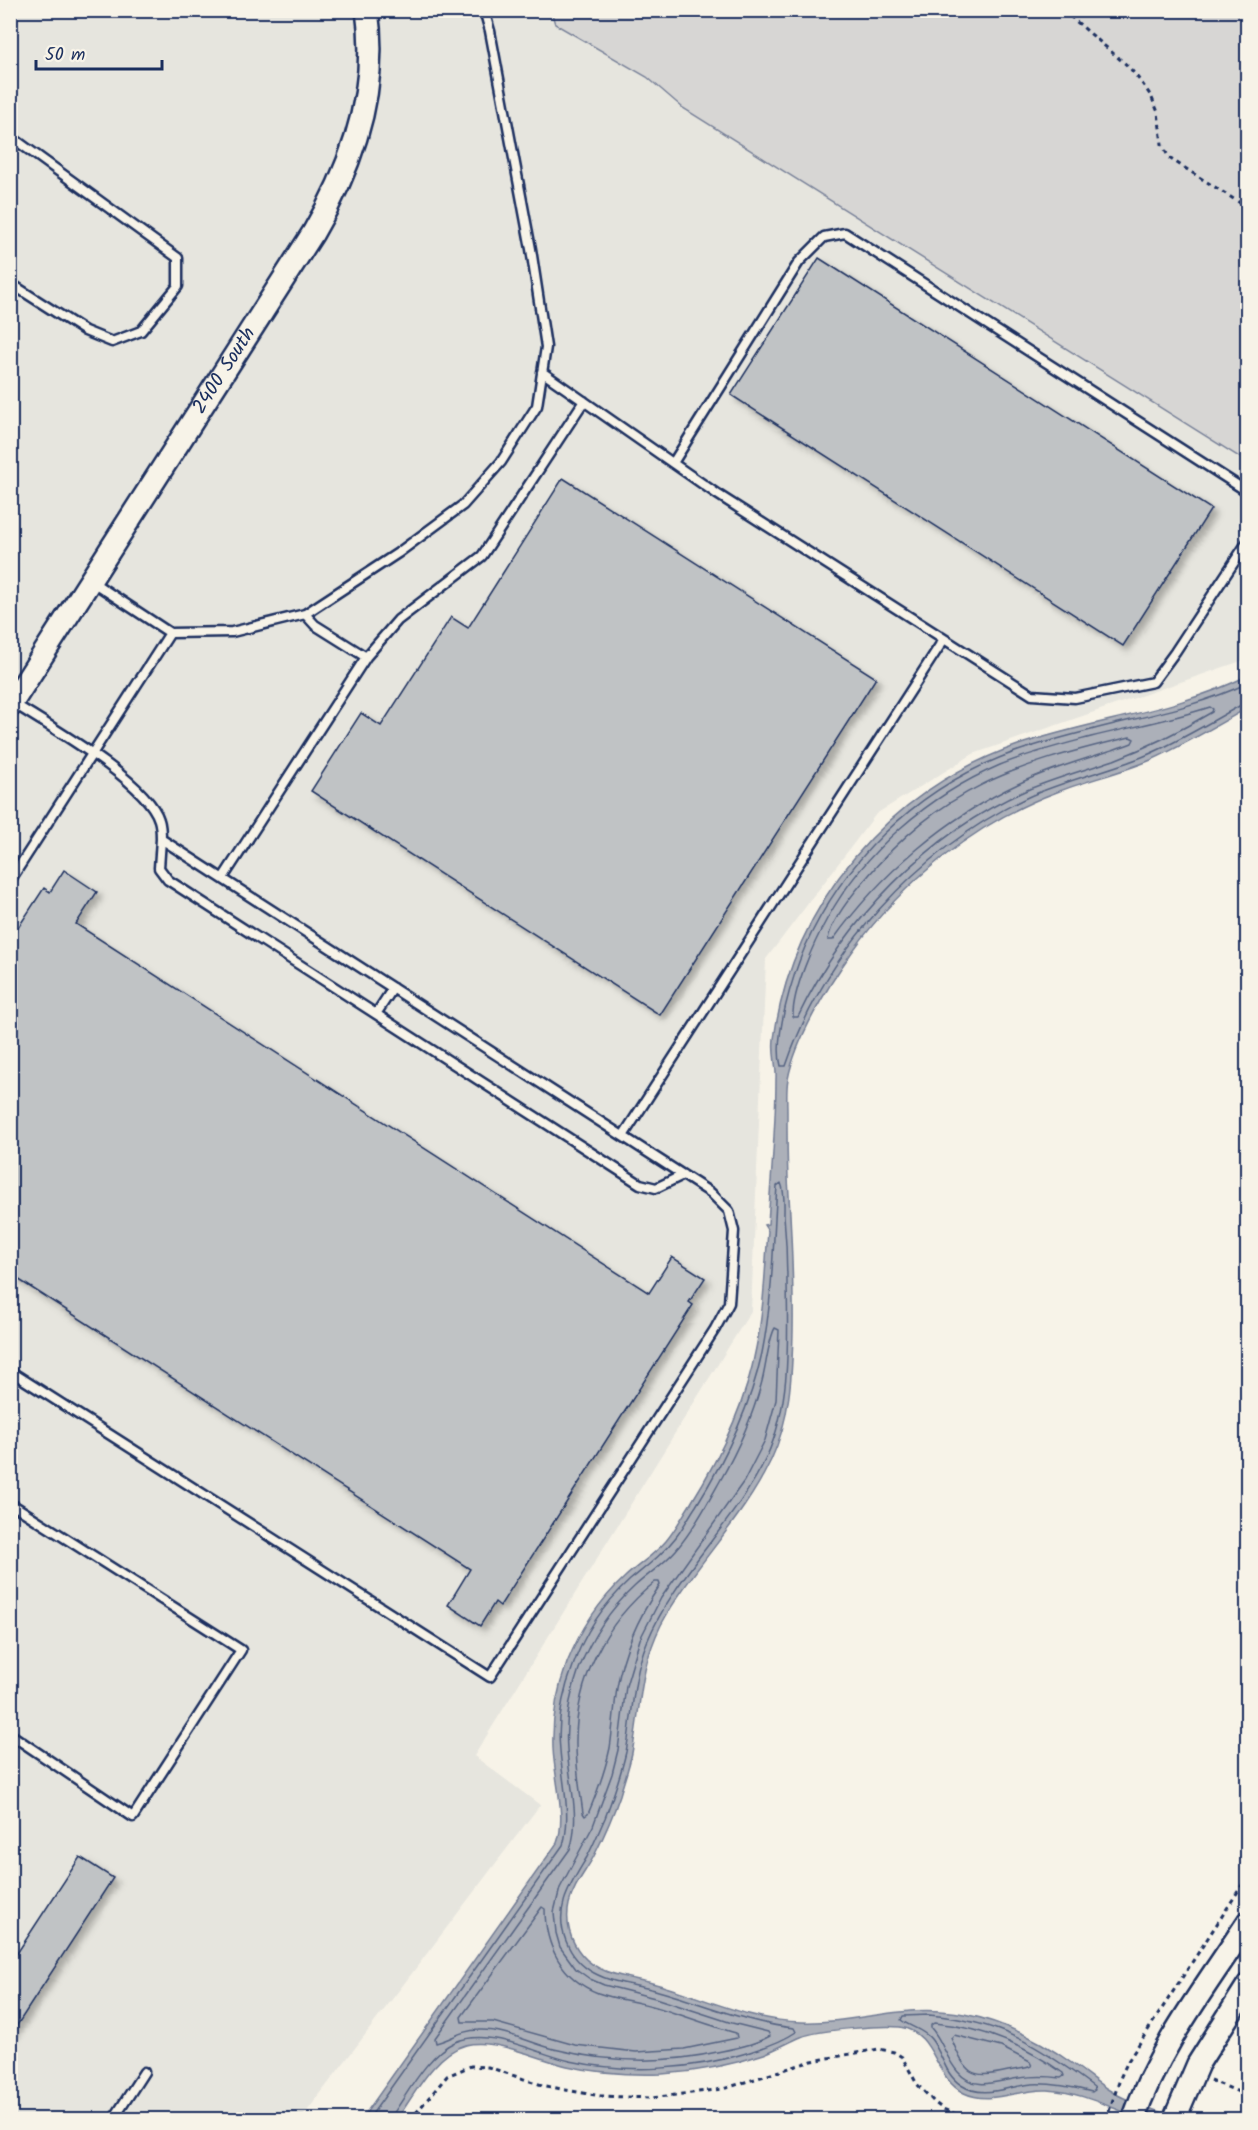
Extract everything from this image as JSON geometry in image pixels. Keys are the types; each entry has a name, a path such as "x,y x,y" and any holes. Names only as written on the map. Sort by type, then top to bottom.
{"street":[{"name":"2400 South","path":"12,704 313,233 335,194 355,144 364,108 369,43 366,10"},
{"path":"1133,2120 1158,2062 1248,1922"},
{"path":"1174,2120 1203,2054 1248,1985"}],"lane":[{"path":"90,580 170,633 232,632 305,614 398,553 464,505 501,462 537,406 546,347 531,249 490,31 484,10"},
{"path":"10,136 178,258 178,286 141,331 112,342 85,332 10,283"},
{"path":"673,463 799,262 824,237 845,233 1248,492"},
{"path":"542,372 717,494 1032,695 1075,698 1153,682 1248,541"},
{"path":"223,878 366,657 398,620 483,556 584,401"},
{"path":"305,614 315,625 366,657"},
{"path":"10,881 170,633"},
{"path":"623,1136 944,639"},
{"path":"12,704 92,754 129,780 146,798 159,820 161,839 159,868 168,880 640,1184 656,1188 683,1175"},
{"path":"10,1371 490,1677 715,1329 729,1303 734,1231 729,1211 711,1192 161,839"},
{"path":"376,1014 393,988"},
{"path":"10,1503 241,1650 134,1817 10,1734"},
{"path":"113,2120 144,2072"}],"path":[{"path":"644,10 660,16 714,10 740,10"},
{"path":"1063,10 1129,67 1141,82 1158,112 1162,144 1169,158 1248,208"},
{"path":"1106,2120 1128,2061 1248,1876"},
{"path":"410,2120 447,2076 471,2066 488,2067 542,2085 566,2090 601,2096 651,2098 723,2089 745,2084 812,2061 879,2049 894,2052 902,2057 918,2084 943,2109 981,2120"},
{"path":"1210,2080 1248,2096"}],"shaded area":[{"path":"11,11 560,11 1247,450 1247,659 973,754 876,814 766,959 751,1311 474,1756 540,1805 301,2119 11,2120"},
{"path":"551,11 1247,11 1247,462 683,108 647,77 555,24"}],"water":[{"path":"1247,676 1247,708 1151,760 1027,805 970,837 943,857 917,879 872,926 823,996 798,1047 787,1087 787,1162 793,1274 793,1332 791,1381 782,1429 760,1482 687,1583 661,1625 648,1657 632,1753 620,1795 598,1848 573,1891 568,1911 574,1944 589,1962 605,1971 670,1988 744,2013 782,2021 822,2022 922,2010 979,2017 1035,2040 1061,2055 1117,2095 1179,2119 1143,2119 1074,2094 1048,2090 985,2098 974,2097 954,2086 921,2038 912,2031 891,2027 809,2034 764,2054 739,2061 701,2070 662,2074 626,2074 590,2070 567,2066 490,2044 466,2045 455,2049 435,2066 397,2119 361,2120 557,1843 561,1821 553,1748 553,1726 560,1684 567,1663 584,1628 607,1596 673,1532 702,1485 739,1409 752,1369 763,1305 768,1231 764,1225 768,1224 775,1116 774,1039 784,989 802,942 825,898 854,858 889,822 928,790 971,765 1018,745 1163,707 1220,688"}],"building":[{"path":"819,258 1211,509 1123,646 731,395"},
{"path":"563,478 876,678 660,1015 311,791 361,713 381,726 451,617 468,628"},
{"path":"64,870 97,892 76,924 649,1293 672,1257 705,1278 689,1302 693,1305 500,1606 495,1602 480,1626 448,1605 470,1569 10,1274 10,940 44,888 50,892"},
{"path":"80,1857 113,1878 10,2036 10,1964"}]}
